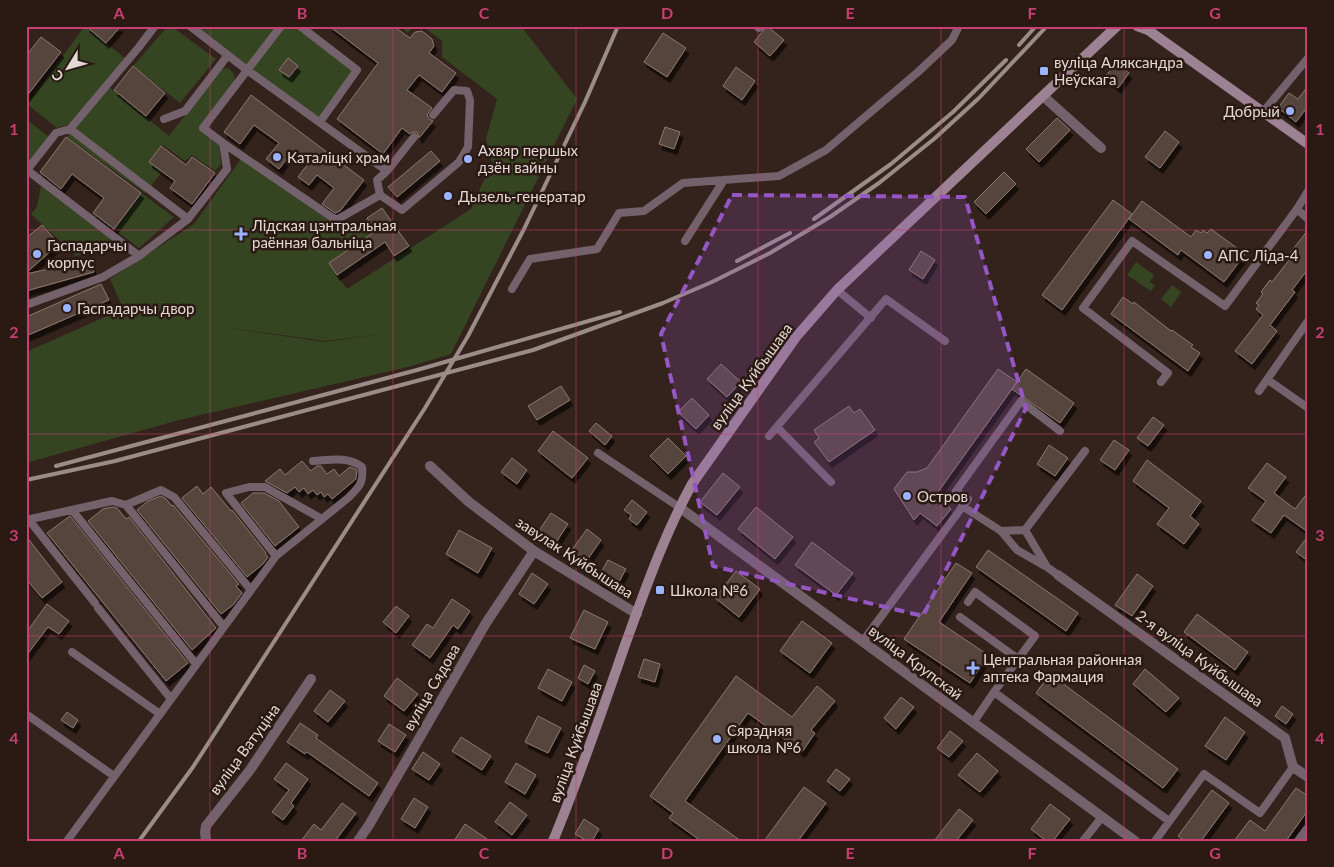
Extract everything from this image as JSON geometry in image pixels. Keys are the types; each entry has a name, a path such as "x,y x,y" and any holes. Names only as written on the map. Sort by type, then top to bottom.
{"main road":[{"path":"1138,26 1148,30 1308,144"},
{"name":"вуліца Куйбышава","path":"553,841 576,786 636,614 679,507 692,484 796,337 837,290 1043,96 1111,28"}],"street":[{"path":"1043,96 1101,148"},
{"name":"завулак Куйбышава","path":"430,466 469,502 534,551 636,614"},
{"name":"вуліца Крупскай","path":"679,507 1135,841"},
{"name":"вуліца Сядова","path":"358,841 486,623 534,551"},
{"name":"2-я вуліца Куйбышава","path":"1058,575 1285,738 1293,767"},
{"name":"вуліца Ватуціна","path":"206,840 206,826 250,770 312,679"},
{"path":"1293,767 1308,777"},
{"path":"1299,841 1308,829"}],"lane":[{"path":"139,256 27,170 56,132 70,129 155,26"},
{"path":"190,26 247,70 387,171"},
{"path":"281,26 203,128 332,218 338,220 380,194"},
{"path":"300,26 357,70 320,122"},
{"path":"512,290 530,259 596,249 619,213 644,211 683,183 779,176 826,150 918,72 952,40 959,26"},
{"path":"164,119 185,111 228,55"},
{"path":"1263,112 1308,58"},
{"path":"414,137 387,171 377,180 380,194 402,210 459,162 468,147 470,100 467,91 454,90 433,115"},
{"path":"70,129 188,219"},
{"path":"26,305 103,277 139,256 188,219 227,169 223,143"},
{"path":"685,241 724,180"},
{"path":"1161,382 1168,373 1083,308 1132,241 1225,306 1297,209 1308,191"},
{"path":"1297,209 1308,219"},
{"path":"837,290 870,318"},
{"path":"768,436 886,299 945,342"},
{"path":"1260,391 1308,321"},
{"path":"1268,380 1308,408"},
{"path":"862,641 968,499 956,491 1021,402 1060,431"},
{"path":"777,427 831,482"},
{"path":"1025,530 1085,451"},
{"path":"598,453 679,507"},
{"path":"67,841 276,556 348,498 358,488 364,478 362,467 354,461 346,459 313,461"},
{"path":"276,556 226,493 249,487 264,486 322,519"},
{"path":"126,505 161,490 174,497 251,590"},
{"path":"171,699 27,520 112,501 126,505 224,627"},
{"path":"962,506 1001,531 1017,550 1058,575"},
{"path":"72,510 196,664"},
{"path":"1001,531 1025,530"},
{"path":"1025,530 1047,567"},
{"path":"968,602 975,592 1035,636 973,723"},
{"path":"960,617 1018,659"},
{"path":"72,652 160,714"},
{"path":"994,692 1169,821"},
{"path":"26,714 114,776"},
{"path":"1155,841 1204,774 1260,813 1293,767"},
{"path":"1082,841 1102,817"}],"highlighted area":[{"path":"732,195 965,197 1026,408 923,616 713,566 661,334"}],"green space":[{"path":"85,26 95,26 91,31 126,59 73,123 57,128 27,104"},
{"path":"168,26 171,26 216,59 180,103 133,66"},
{"path":"194,26 277,26 247,67"},
{"path":"284,26 296,26 354,71 319,120 250,70"},
{"path":"399,26 521,26 577,99 451,354 408,367 179,420 26,463 26,352 116,312 125,313 110,279 194,224 241,159 348,233 367,218 376,231 329,263 347,289 471,209 492,162 486,139 497,99 442,57 442,41 424,27 412,28 408,33","holes":["215,326 326,341 387,333 325,342"]},
{"path":"225,68 233,73 235,84 202,128 219,143 221,164 215,171 192,155 185,161 163,145 149,162 162,172 145,193 67,137 108,86 169,136 220,70"},
{"path":"26,119 49,137 26,166"},
{"path":"41,186 117,244 76,256 31,214 37,207"},
{"path":"141,193 174,217 139,248 114,229"},
{"path":"1136,262 1154,275 1150,282 1155,286 1151,291 1127,275"},
{"path":"1172,285 1181,292 1171,307 1161,299"}],"building":[{"path":"86,26 121,26 106,43"},
{"path":"329,26 393,26 410,38 415,32 422,31 432,39 434,46 429,53 456,73 442,92 419,75 407,90 432,108 427,115 433,121 419,138 417,132 410,134 402,128 383,154 337,119 378,63"},
{"path":"767,26 784,40 770,56 754,42"},
{"path":"663,33 686,48 667,77 644,62"},
{"path":"41,37 61,52 26,97 26,56"},
{"path":"288,58 298,66 289,77 279,70"},
{"path":"1116,63 1129,73 1118,88 1105,77"},
{"path":"133,66 165,93 146,116 114,90"},
{"path":"736,67 755,81 742,100 723,86"},
{"path":"1308,86 1308,106 1296,122 1278,108 1289,93 1298,99"},
{"path":"251,95 364,180 340,211 335,213 322,204 334,188 317,175 309,185 298,177 307,165 291,153 279,169 266,159 279,143 254,125 240,144 224,132"},
{"path":"1057,118 1070,130 1039,162 1026,149"},
{"path":"665,127 680,132 674,149 659,144"},
{"path":"1165,131 1179,142 1160,168 1145,157"},
{"path":"66,137 141,193 114,229 93,213 104,198 72,174 61,189 40,172"},
{"path":"161,146 186,165 192,157 215,173 192,204 170,188 175,181 149,162"},
{"path":"431,151 440,161 397,197 388,187"},
{"path":"1004,172 1016,184 986,214 974,202"},
{"path":"1113,200 1132,214 1062,310 1042,295"},
{"path":"1142,201 1191,237 1196,230 1201,233 1203,230 1207,233 1211,229 1245,254 1224,282 1181,250 1178,255 1129,219"},
{"path":"382,208 409,246 394,256 385,242 337,275 329,263 376,231 367,218"},
{"name":"Гаспадарчы корпус","path":"42,225 59,244 26,273 26,238"},
{"path":"1308,230 1308,269 1292,290 1295,292 1270,325 1277,331 1252,364 1235,351 1263,315 1256,309 1259,305 1256,303 1263,294 1261,292 1270,280 1272,282 1293,255 1290,253"},
{"path":"921,251 935,260 923,279 909,270"},
{"name":"Гаспадарчы двор","path":"90,260 94,272 26,291 26,274"},
{"name":"Гаспадарчы двор","path":"101,284 109,300 26,336 26,317"},
{"path":"1123,297 1133,304 1134,302 1171,331 1193,345 1191,347 1200,353 1188,371 1111,314"},
{"path":"721,364 741,382 727,397 707,379"},
{"path":"998,369 1017,382 935,496 951,509 937,526 920,513 914,520 894,489 907,472 917,472 927,468"},
{"path":"1026,369 1074,403 1060,423 1012,389"},
{"path":"561,386 570,400 537,420 528,406"},
{"path":"692,398 709,415 696,429 678,412"},
{"path":"849,406 854,413 860,409 875,430 829,462 814,442 819,438 814,430"},
{"path":"1153,417 1164,425 1148,446 1137,438"},
{"path":"596,423 612,436 605,445 589,431"},
{"path":"553,431 588,458 572,478 538,451"},
{"path":"668,438 686,456 668,474 650,456"},
{"path":"1114,440 1129,450 1115,470 1100,460"},
{"path":"1049,445 1068,458 1055,476 1037,464"},
{"path":"512,458 527,470 517,484 501,472"},
{"path":"1147,460 1201,501 1190,516 1199,524 1184,544 1157,524 1169,508 1133,481"},
{"path":"302,461 311,471 317,466 321,466 327,474 334,469 339,476 350,467 357,470 356,479 332,499 328,494 324,497 321,492 317,495 313,490 308,494 304,488 299,492 295,487 287,493 265,481 280,469 285,475"},
{"path":"1267,463 1286,477 1274,493 1295,509 1308,492 1308,532 1284,515 1271,533 1252,520 1266,501 1248,488"},
{"path":"723,473 740,487 717,515 700,502"},
{"path":"197,486 203,494 211,487 266,553 268,557 263,564 247,577 182,498"},
{"path":"253,493 264,493 279,501 299,527 275,546 241,503"},
{"path":"161,496 173,505 239,584 236,586 242,593 233,605 221,614 137,510 148,501"},
{"path":"632,500 647,512 637,525 629,519 631,515 624,510"},
{"path":"756,507 793,537 775,559 738,529"},
{"path":"117,508 126,519 129,517 216,628 192,650 88,521 103,509"},
{"path":"551,513 568,524 553,547 536,535"},
{"path":"70,516 188,663 166,681 47,533"},
{"path":"587,529 601,540 583,566 568,555"},
{"path":"459,530 492,548 478,573 446,554"},
{"path":"26,536 62,582 42,598 26,579"},
{"path":"1308,536 1308,561 1296,552"},
{"path":"812,542 853,573 836,595 795,565"},
{"path":"988,550 1078,613 1066,631 976,567"},
{"path":"608,560 626,569 615,589 597,580"},
{"path":"956,563 972,573 939,622 988,655 970,683 904,639"},
{"path":"736,571 760,589 739,617 715,598"},
{"path":"532,573 548,584 534,604 519,594"},
{"path":"1137,574 1153,586 1132,616 1115,605"},
{"path":"452,599 470,611 458,629 453,625 430,658 412,645 427,624 433,628"},
{"path":"47,604 69,621 59,634 48,627 26,656 26,633"},
{"path":"396,606 409,616 396,633 383,622"},
{"path":"584,610 608,622 595,649 570,638"},
{"path":"1197,614 1248,652 1235,670 1184,632"},
{"path":"802,621 832,643 810,673 780,651"},
{"path":"644,659 660,664 655,682 638,677"},
{"path":"584,665 595,671 588,684 578,678"},
{"path":"548,669 572,682 562,701 538,688"},
{"path":"1145,669 1179,698 1166,712 1133,684"},
{"path":"1050,674 1178,769 1163,788 1036,693"},
{"path":"736,676 792,717 817,686 835,701 811,730 815,733 802,752 748,713 685,801 741,841 701,841 669,818 673,813 650,796"},
{"path":"397,678 418,694 404,711 384,696"},
{"path":"330,690 345,701 328,722 314,711"},
{"path":"901,697 914,707 896,729 884,718"},
{"path":"1282,706 1293,714 1286,724 1275,716"},
{"path":"67,712 78,720 73,728 61,720"},
{"path":"538,716 561,728 548,753 525,742"},
{"path":"1225,717 1245,732 1226,760 1205,746"},
{"path":"300,723 318,735 316,738 378,783 369,796 307,752 305,754 287,742"},
{"path":"389,724 406,735 395,752 378,741"},
{"path":"950,731 963,741 949,757 937,748"},
{"path":"461,737 491,756 482,770 452,751"},
{"path":"423,752 440,764 429,780 412,769"},
{"path":"977,753 998,771 980,792 958,775"},
{"path":"286,763 308,779 291,803 294,806 283,820 272,812 289,790 274,779"},
{"path":"516,763 536,775 525,794 505,782"},
{"path":"836,769 850,779 840,791 827,781"},
{"path":"804,787 826,803 798,841 764,841"},
{"path":"1296,788 1308,796 1308,810 1286,841 1234,841 1250,820 1265,831"},
{"path":"1212,790 1229,803 1201,841 1185,841 1178,836"},
{"path":"414,798 428,807 415,828 401,819"},
{"path":"510,802 527,815 512,835 495,822"},
{"path":"342,803 356,813 335,841 301,841 314,824 321,830"},
{"path":"1050,804 1070,819 1053,841 1046,841 1031,829"},
{"path":"959,809 973,820 956,841 934,841"},
{"path":"584,819 599,829 592,841 587,841 575,834"},
{"path":"465,824 490,841 454,841"}],"railway":[{"path":"139,841 193,767 425,408 468,336 524,229 585,102 618,26"},
{"path":"1019,45 1036,26"},
{"path":"26,480 115,461 533,350 663,303 712,282 770,253 830,217 879,183 934,139 979,98 1047,26"},
{"path":"814,219 891,164 953,112 1006,60"},
{"path":"737,261 790,233"},
{"path":"56,466 417,370 620,312"}],"place":[{"name":"вуліца Аляксандра Неўскага","path":"1044,71"},
{"name":"Добрый","path":"1290,111"},
{"name":"Каталіцкі храм","path":"277,157"},
{"name":"Ахвяр першых дзён вайны","path":"468,159"},
{"name":"Дызель-генератар","path":"448,196"},
{"name":"Лідская цэнтральная раённая бальніца","path":"241,234"},
{"name":"Гаспадарчы корпус","path":"37,254"},
{"name":"АПС Ліда-4","path":"1208,255"},
{"name":"Гаспадарчы двор","path":"67,308"},
{"name":"Остров","path":"907,496"},
{"name":"Школа №6","path":"660,590"},
{"name":"Центральная районная аптека Фармация","path":"973,668"},
{"name":"Сярэдняя школа №6","path":"717,739"}]}
